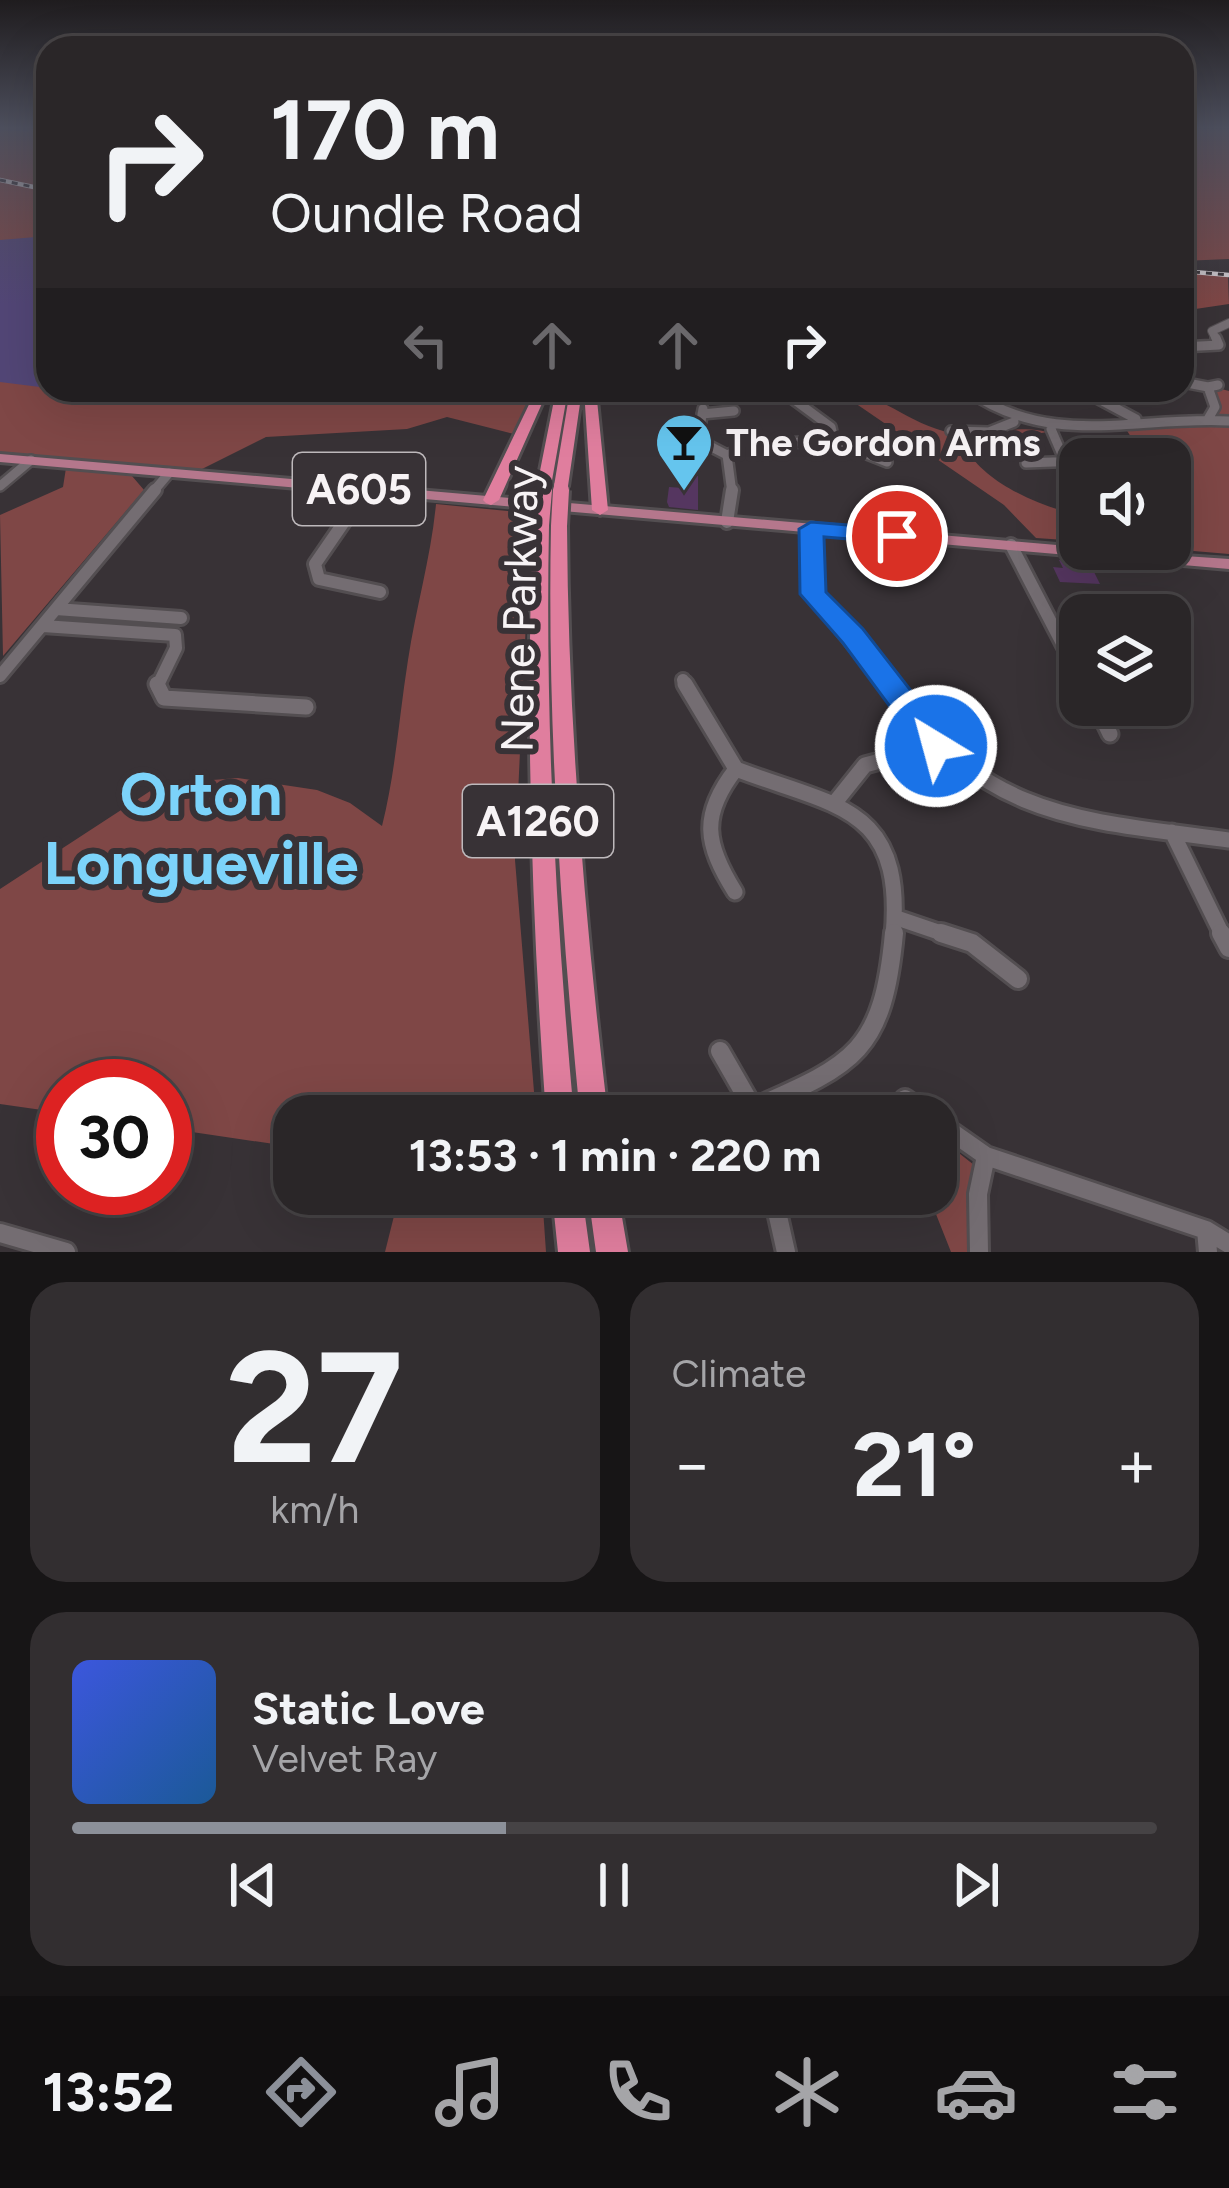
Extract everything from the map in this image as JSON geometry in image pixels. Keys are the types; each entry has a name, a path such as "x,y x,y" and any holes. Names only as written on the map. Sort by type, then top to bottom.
{"highway":[{"path":"491,500 536,402"},
{"name":"Nene Parkway","path":"558,1095 539,873 535,670 561,402"},
{"name":"Nene Parkway","path":"553,486 573,402"},
{"path":"591,402 600,510"},
{"name":"Nene Parkway","path":"550,526 566,870 593,1095"},
{"path":"570,1215 574,1252"},
{"path":"606,1215 612,1252"}],"main road":[{"name":"A605","path":"0,458 1229,564"}],"street":[{"path":"1224,346 1212,331 1229,323"},
{"path":"1194,347 1224,346"},
{"path":"1194,384 1213,386 1215,407 1208,418"},
{"path":"797,402 831,427 834,441"},
{"path":"985,402 1014,422 1051,429 1137,419 1229,421"},
{"path":"1105,402 1137,419"},
{"path":"727,455 698,440 703,412 734,410"},
{"path":"951,431 989,432 1014,422"},
{"path":"1051,429 1059,447"},
{"path":"727,455 737,446 756,442 806,448 834,441 886,462"},
{"path":"727,455 733,484 727,522"},
{"path":"0,486 31,460"},
{"path":"1026,463 1059,460"},
{"path":"0,676 170,473"},
{"path":"367,490 316,564 320,579 330,585 380,592"},
{"path":"811,529 813,594 853,636 936,746 968,771 1029,802 1229,840"},
{"path":"1011,545 1059,638"},
{"path":"56,609 181,618"},
{"path":"43,626 175,635 176,648 156,686 164,698 306,707"},
{"path":"683,680 736,769 837,800 875,831 894,867 897,918 873,1027 845,1066 788,1095"},
{"path":"1106,726 1110,734"},
{"path":"837,800 849,774 881,757 936,746"},
{"path":"734,892 706,846 707,803 736,769"},
{"path":"1172,832 1229,948"},
{"path":"897,918 971,943 1018,979"},
{"path":"720,1052 745,1095"},
{"path":"957,1136 986,1156 1207,1241 1229,1244"},
{"path":"979,1252 978,1194 986,1156"},
{"path":"778,1215 786,1252"},
{"path":"0,1233 66,1252"}],"shaded area":[{"path":"0,187 36,187 36,402 533,402 518,435 447,417 407,429 266,437 198,471 0,452"},
{"path":"1194,187 1229,187 1229,259 1194,260"},
{"path":"36,237 36,386 0,382 0,240"},
{"path":"1194,272 1228,275 1229,304 1194,309"},
{"path":"1214,387 1229,391 1229,554 1191,551 1191,438 1132,438 1124,426 1204,421 1219,404"},
{"path":"854,402 878,402 952,433 1047,432 966,448 1000,483 1059,509 1059,540 1036,538 1004,505"},
{"path":"66,468 132,476 144,490 3,656 0,515 63,487"},
{"path":"436,504 517,512 530,534 515,860 534,1095 273,1095 273,1144 192,1132 192,1059 36,1059 36,1109 0,1104 0,889 161,784 238,778 317,790 350,803 382,826"},
{"path":"957,1152 974,1165 970,1252 951,1252 936,1215 957,1215"},
{"path":"394,1215 543,1215 546,1252 385,1252"}],"building":[{"name":"The Gordon Arms","path":"685,475 698,476 698,510 669,507 667,502 669,487 683,488"},
{"path":"1053,567 1093,570 1100,584 1060,582"}],"railway":[{"path":"1194,272 1229,275"}],"place":[{"name":"The Gordon Arms","path":"684,493"}],"district":[{"name":"Orton Longueville","path":"201,828"}],"route":[{"path":"897,536 811,529 813,594 853,636 936,746"}]}
